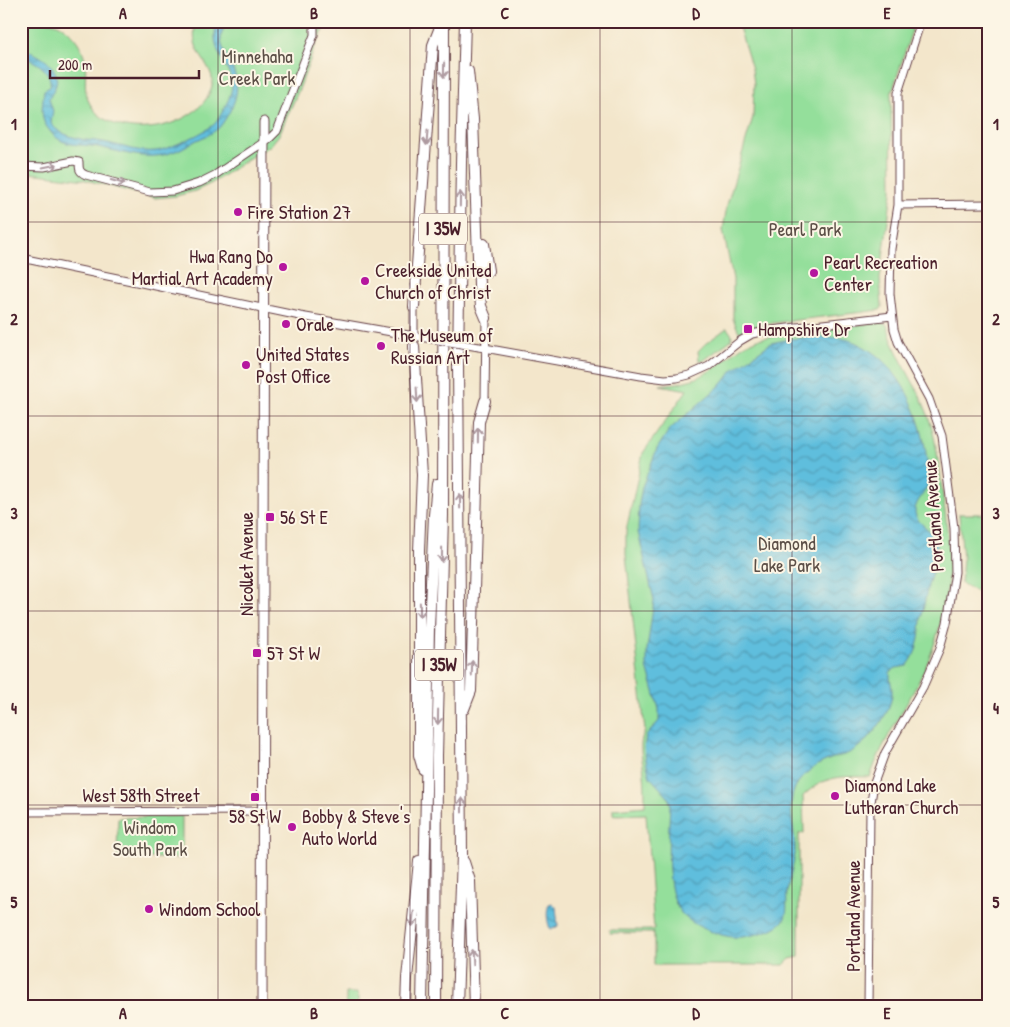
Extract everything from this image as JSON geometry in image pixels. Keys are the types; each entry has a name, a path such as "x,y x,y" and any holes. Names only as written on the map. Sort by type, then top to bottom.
{"highway":[{"path":"414,307 433,45 443,21"},
{"name":"I 35W","path":"436,1006 437,756 443,515 443,21"},
{"name":"I 35W","path":"457,1006 462,854 458,352 465,21"},
{"path":"465,38 473,119 480,306 486,318"},
{"path":"475,156 488,271"},
{"path":"416,339 422,475 419,551 419,755 426,776"},
{"path":"462,714 471,691 479,422 485,401"},
{"path":"422,1006 429,628 433,524 442,436"},
{"path":"406,1006 420,847 425,837"},
{"path":"462,854 470,882 474,1006"}],"main road":[{"name":"Nicollet Avenue","path":"262,1006 264,122"}],"street":[{"path":"21,166 44,167 73,161 79,162 79,169 86,175 146,191 168,192 206,180 231,165 277,131 314,35 314,21"},
{"name":"Portland Avenue","path":"868,1006 871,796 885,753 923,687 940,648 947,623 954,572 954,528 942,436 929,399 900,349 894,329 890,294 891,249 898,205 898,93 922,21"},
{"path":"898,205 989,204"},
{"path":"21,258 416,339 482,348 641,376 678,378 709,366 740,341 752,334 771,330 892,316"},
{"path":"414,307 416,339"},
{"path":"485,401 482,348 486,318"},
{"name":"West 58th Street","path":"21,812 262,811"}],"green space":[{"name":"Minnehaha Creek Park","path":"21,21 56,23 73,36 84,55 87,96 90,104 101,117 116,124 134,128 152,128 187,116 201,105 210,92 211,74 195,43 194,33 197,21 330,21 317,41 279,135 270,146 212,183 195,191 176,196 155,198 86,180 21,172"},
{"name":"Pearl Park","path":"737,21 915,21 891,95 892,192 880,279 882,307 880,310 772,323 739,332 733,319 733,279 723,230 727,205 753,117 754,84 752,69"},
{"name":"Diamond Lake Park","path":"882,322 887,325 896,351 922,399 933,433 938,457 947,529 949,567 946,597 935,641 919,682 882,749 870,777 842,777 826,780 803,796 804,833 799,833 799,957 790,959 784,965 654,965 654,933 610,933 609,930 654,930 646,814 613,815 613,809 645,806 641,741 645,731 626,555 626,531 643,453 687,390 660,385 697,378 715,368 741,347 758,339 790,333"},
{"path":"727,328 732,335 731,340 703,361 699,360 698,351"},
{"path":"959,514 989,514 989,599 961,583 963,558"},
{"name":"Windom South Park","path":"182,816 182,858 117,858 118,818"},
{"path":"346,993 358,993 358,1006 346,1006"}],"water":[{"path":"218,21 227,21 221,42 233,69 237,85 232,108 219,127 213,132 176,151 164,155 145,156 68,143 56,138 45,124 43,116 44,90 50,87 49,76 42,67 21,57 21,49 46,61 55,72 57,78 56,85 49,99 53,111 51,123 59,131 83,140 100,141 136,150 156,151 189,139 207,129 217,121 222,113 230,95 232,84 231,77 215,41"},
{"name":"Diamond Lake Park","path":"815,337 845,339 868,349 885,362 909,397 918,418 927,460 928,481 926,489 915,508 915,512 919,521 936,539 936,557 927,590 919,640 913,657 907,666 896,668 890,672 892,695 883,719 872,735 858,747 849,753 822,763 806,773 795,788 792,796 791,811 795,851 787,892 785,918 779,925 763,932 743,937 730,937 712,932 688,920 676,904 672,891 668,861 670,803 668,797 650,777 644,748 646,736 659,721 659,709 647,667 647,650 654,600 638,532 639,505 642,487 657,449 669,430 723,383 733,370 771,343"},
{"path":"552,903 556,907 558,926 550,929 547,913 549,904"}],"place":[{"name":"Fire Station 27","path":"238,212"},
{"name":"Hwa Rang Do Martial Art Academy","path":"283,267"},
{"name":"Pearl Recreation Center","path":"814,273"},
{"name":"Creekside United Church of Christ","path":"365,281"},
{"name":"Orale","path":"286,324"},
{"name":"Hampshire Dr","path":"748,329"},
{"name":"The Museum of Russian Art","path":"381,346"},
{"name":"United States Post Office","path":"246,365"},
{"name":"56 St E","path":"270,517"},
{"name":"57 St W","path":"257,653"},
{"name":"Diamond Lake Lutheran Church","path":"835,796"},
{"name":"58 St W","path":"255,797"},
{"name":"Bobby & Steve's Auto World","path":"292,827"},
{"name":"Windom School","path":"149,909"}]}
